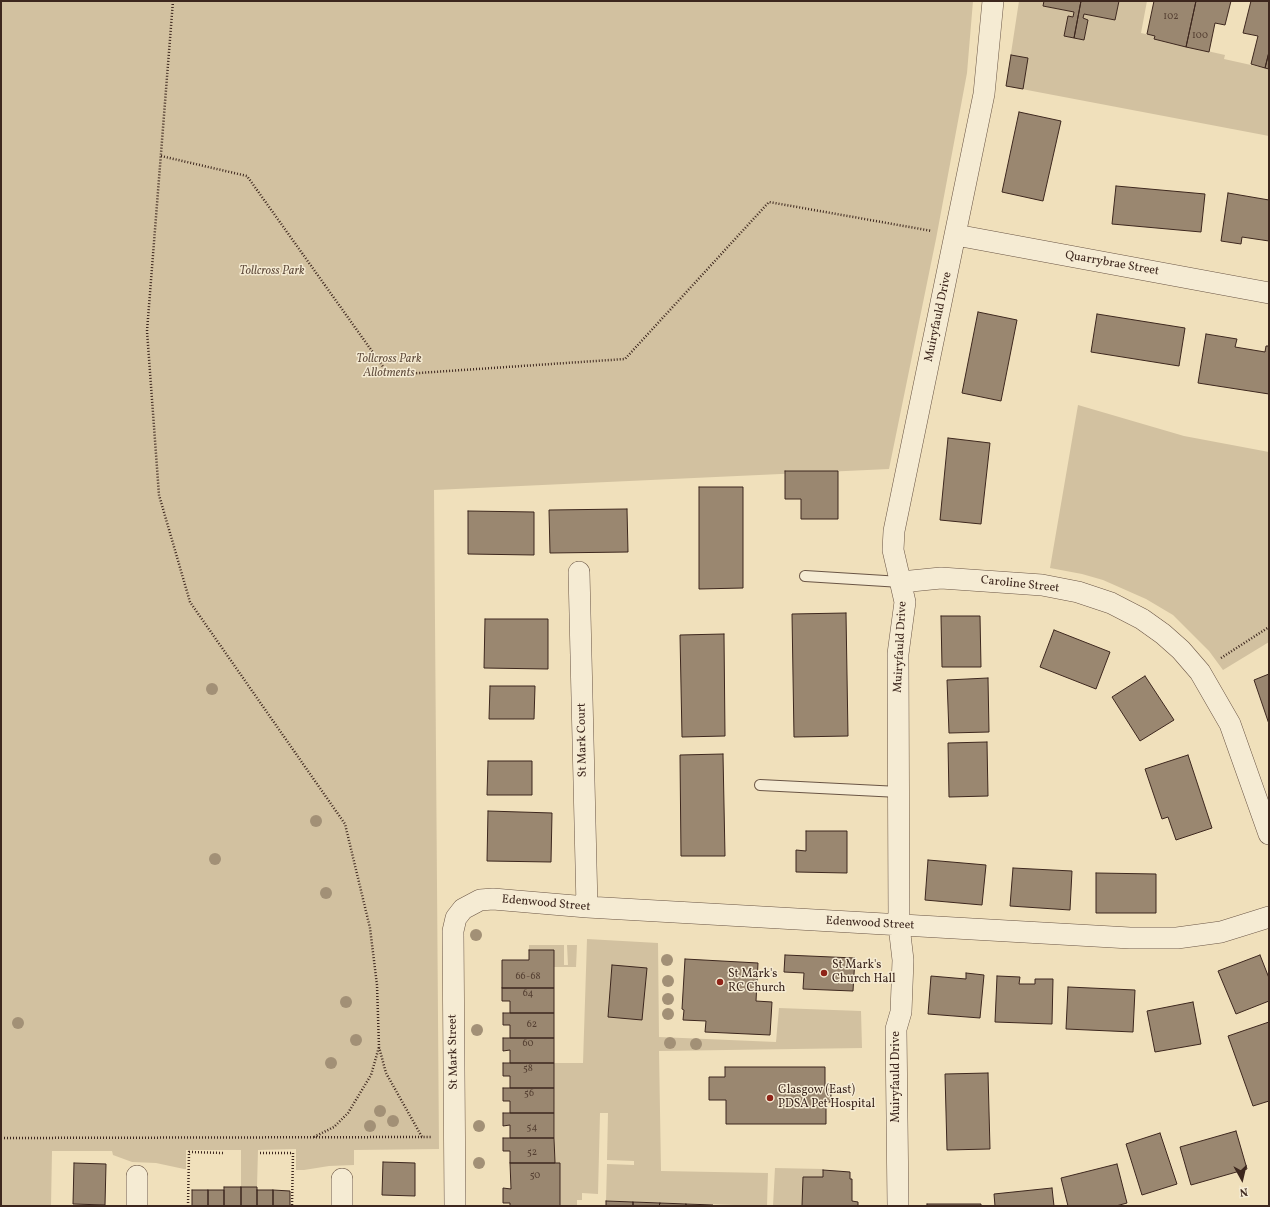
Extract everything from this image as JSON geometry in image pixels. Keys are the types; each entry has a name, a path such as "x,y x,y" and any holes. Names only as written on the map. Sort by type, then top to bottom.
{"street":[{"name":"Muiryfauld Drive","path":"898,1206 896,1029 901,1012 903,960 899,926 898,654 905,602 893,550 894,532 984,94 993,1"},
{"name":"Quarrybrae Street","path":"956,236 1269,293"},
{"name":"St Mark Court","path":"579,572 587,907"},
{"name":"Caroline Street","path":"901,582 941,578 1042,585 1078,592 1111,603 1142,619 1163,634 1181,650 1200,672 1230,724 1269,834"},
{"name":"Edenwood Street","path":"469,904 480,900 493,899 587,907 1130,938 1177,938 1220,932 1269,917"},
{"name":"St Mark Street","path":"455,1206 453,931 456,918 469,904"},
{"path":"137,1206 138,1176"},
{"path":"342,1179 342,1206"}],"lane":[{"path":"805,576 901,582"},
{"path":"760,785 899,792"}],"path":[{"path":"173,1 147,331 159,495 190,602 346,824 370,928 377,985 379,1047 386,1073 422,1137"},
{"path":"161,156 247,176 389,375 625,359 769,202 956,236"},
{"path":"1200,672 1269,627"},
{"path":"314,1138 334,1127 351,1109 371,1075 379,1047"},
{"path":"1,1138 314,1138 455,1136"},
{"path":"188,1206 188,1152 222,1153"},
{"path":"260,1153 293,1153 292,1206"}],"green space":[{"name":"Tollcross Park","path":"1,1 973,1 967,73 936,239 889,469 434,490 439,1149 354,1150 354,1165 329,1166 304,1170 296,1170 296,1149 258,1150 257,1187 241,1187 241,1150 186,1150 186,1169 156,1163 132,1162 113,1155 112,1151 52,1151 51,1206 1,1206"},
{"path":"1019,1 1044,1 1043,6 1074,12 1073,17 1068,16 1064,36 1084,40 1088,20 1083,18 1084,14 1115,20 1119,1 1147,1 1141,33 1155,36 1154,39 1225,55 1224,59 1269,69 1269,136 1006,86"},
{"path":"1078,405 1184,436 1269,452 1269,642 1223,670 1209,651 1173,615 1146,599 1103,580 1082,574 1050,568"},
{"path":"587,939 658,943 659,1037 776,1042 779,1008 861,1011 862,1048 659,1051 661,1171 768,1173 767,1206 606,1201 607,1164 634,1165 634,1161 607,1160 608,1113 600,1113 598,1194 582,1193 582,1200 577,1200 577,1206 560,1206 555,1163 554,1063 583,1063"},
{"path":"529,945 564,945 564,965 568,965 567,945 577,945 576,967 554,967 554,950 529,950"},
{"path":"775,1168 823,1169 823,1177 803,1177 802,1206 773,1206"}],"building":[{"path":"1044,1 1081,1 1074,38 1064,36 1068,16 1073,17 1074,12 1043,6"},
{"path":"1081,1 1119,1 1115,20 1084,14 1083,18 1088,20 1084,40 1074,38"},
{"path":"1154,1 1196,1 1186,47 1154,39 1155,36 1147,34"},
{"path":"1196,1 1231,1 1225,25 1215,23 1209,52 1186,47"},
{"path":"1251,1 1269,1 1269,52 1265,68 1251,64 1258,36 1243,33"},
{"path":"1269,52 1269,69 1265,68"},
{"path":"1011,55 1028,58 1023,89 1006,86"},
{"path":"1019,112 1061,121 1043,201 1002,192"},
{"path":"1116,186 1205,194 1201,232 1112,224"},
{"path":"1228,193 1269,200 1269,241 1242,237 1241,244 1221,241"},
{"path":"978,312 1017,320 1001,401 962,393"},
{"path":"1097,314 1185,328 1179,366 1091,352"},
{"path":"1206,334 1237,339 1235,347 1265,352 1266,346 1269,346 1269,394 1198,383"},
{"path":"948,438 990,443 981,524 940,520"},
{"path":"785,471 838,471 838,519 801,519 801,499 785,499"},
{"path":"699,487 743,487 743,588 699,589"},
{"path":"627,509 628,552 550,553 549,510"},
{"path":"468,511 534,512 534,555 468,554"},
{"path":"846,613 848,736 794,737 792,614"},
{"path":"941,616 980,616 981,667 942,667"},
{"path":"485,619 548,619 548,669 484,668"},
{"path":"1054,630 1110,652 1096,689 1040,667"},
{"path":"724,634 725,736 682,737 680,635"},
{"path":"1269,674 1269,724 1254,680"},
{"path":"1145,676 1174,720 1140,741 1112,697"},
{"path":"988,678 989,732 949,733 947,680"},
{"path":"490,686 535,686 534,719 489,719"},
{"path":"987,742 988,796 949,797 948,743"},
{"path":"723,754 725,856 681,856 680,755"},
{"path":"1188,755 1212,828 1176,840 1168,817 1162,819 1145,769"},
{"path":"488,761 532,761 532,795 487,795"},
{"path":"488,811 552,813 551,862 487,861"},
{"path":"806,831 847,831 847,873 796,872 796,850 806,851"},
{"path":"928,860 986,865 982,905 925,900"},
{"path":"1013,868 1072,871 1070,910 1010,906"},
{"path":"1096,873 1156,874 1156,913 1096,913"},
{"path":"529,950 554,950 554,988 502,988 502,960 529,960"},
{"name":"St Mark's Church Hall","path":"785,955 855,958 853,991 803,989 804,973 784,972"},
{"path":"1260,955 1269,978 1269,1001 1236,1014 1218,971"},
{"name":"St Mark's RC Church","path":"685,959 758,963 756,1001 772,1002 770,1035 705,1032 706,1021 683,1020 684,1010 682,1009"},
{"path":"612,965 647,968 642,1020 608,1017"},
{"path":"966,973 984,975 980,1018 928,1014 931,976 966,979"},
{"path":"997,976 1020,977 1019,984 1035,984 1035,979 1053,979 1052,1024 995,1022"},
{"path":"1068,987 1135,990 1133,1032 1066,1029"},
{"path":"502,988 554,988 554,1013 510,1013 510,1001 502,1001"},
{"path":"1193,1002 1201,1044 1155,1052 1147,1011"},
{"path":"503,1013 554,1013 554,1038 510,1038 510,1025 503,1025"},
{"path":"1269,1022 1269,1101 1253,1106 1228,1036"},
{"path":"503,1038 554,1038 554,1063 510,1063 510,1050 503,1051"},
{"path":"503,1063 554,1063 554,1088 510,1088 510,1076 503,1076"},
{"name":"Glasgow (East) PDSA Pet Hospital","path":"725,1067 825,1067 825,1089 831,1089 831,1102 826,1102 826,1124 726,1124 726,1100 709,1100 709,1077 725,1077"},
{"path":"988,1073 990,1149 947,1150 945,1074"},
{"path":"503,1088 554,1088 554,1113 510,1113 510,1101 503,1101"},
{"path":"503,1113 554,1113 554,1138 510,1138 510,1125 503,1126"},
{"path":"1236,1131 1247,1169 1191,1185 1180,1147"},
{"path":"1160,1133 1177,1184 1142,1195 1126,1144"},
{"path":"503,1138 554,1138 555,1163 510,1163 510,1151 503,1151"},
{"path":"383,1162 415,1163 415,1196 382,1195"},
{"path":"74,1163 106,1164 105,1205 73,1204"},
{"path":"510,1163 560,1163 560,1206 510,1206 510,1203 503,1203 503,1188 511,1189"},
{"path":"1117,1164 1127,1203 1116,1206 1068,1206 1061,1178"},
{"path":"823,1170 850,1172 850,1179 852,1179 852,1201 858,1202 858,1206 802,1206 803,1177 823,1177"},
{"path":"224,1187 241,1187 241,1206 224,1206"},
{"path":"241,1187 257,1187 257,1206 241,1206"},
{"path":"1052,1188 1054,1206 995,1206 994,1194"},
{"path":"192,1190 208,1190 208,1206 192,1206"},
{"path":"208,1190 224,1190 224,1206 208,1206"},
{"path":"257,1190 273,1190 273,1206 257,1206"},
{"path":"273,1190 290,1191 290,1206 273,1206"},
{"path":"606,1201 633,1202 633,1206 606,1206"},
{"path":"633,1202 660,1203 659,1206 633,1206"},
{"path":"660,1203 686,1204 686,1206 659,1206"},
{"path":"686,1204 713,1205 713,1206 686,1206"},
{"path":"927,1204 981,1204 981,1206 927,1206"}],"place":[{"name":"St Mark's Church Hall","path":"824,973"},
{"name":"St Mark's RC Church","path":"720,982"},
{"name":"Glasgow (East) PDSA Pet Hospital","path":"770,1098"}],"park label":[{"name":"Tollcross Park Allotments","path":"389,367"}]}
